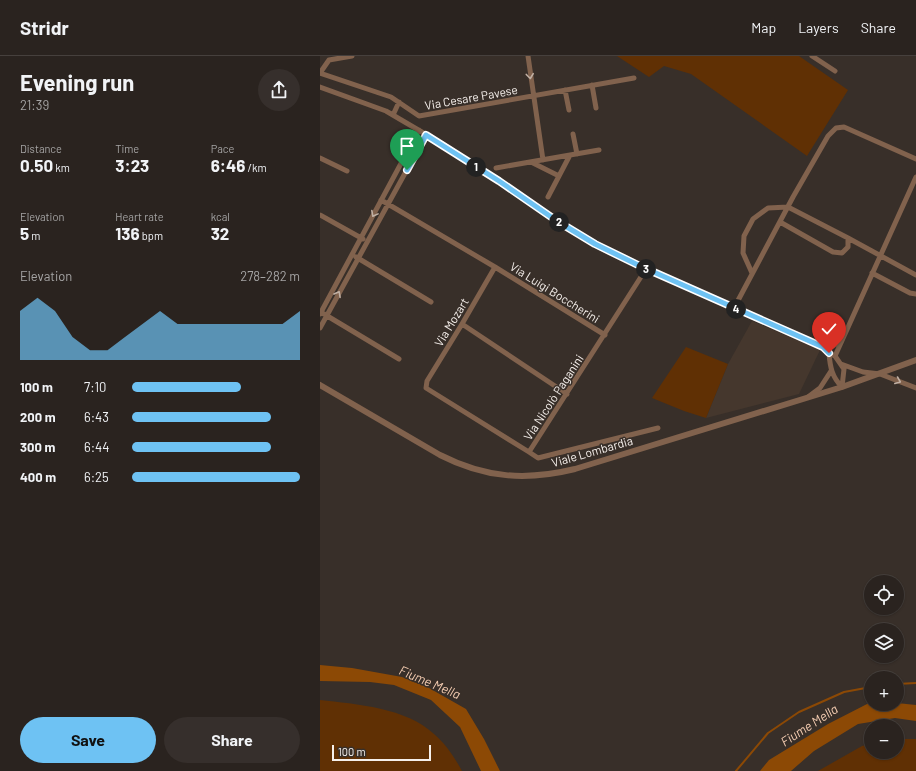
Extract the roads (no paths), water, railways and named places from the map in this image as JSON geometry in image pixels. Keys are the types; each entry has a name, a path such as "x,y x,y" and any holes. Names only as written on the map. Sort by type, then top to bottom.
{"street":[{"path":"320,73 329,60 352,56"},
{"path":"528,56 544,160"},
{"path":"812,56 835,71"},
{"name":"Via Cesare Pavese","path":"320,73 391,97 419,116 634,78"},
{"path":"592,85 596,108"},
{"path":"320,87 386,111 419,130 499,181 561,224 595,244 646,269 823,347 829,353 836,356 844,369 842,387"},
{"path":"565,90 569,110"},
{"path":"393,115 399,102"},
{"path":"734,308 828,136 836,128 844,127 916,160"},
{"path":"399,359 320,312 419,130"},
{"path":"573,134 577,154"},
{"path":"320,328 426,135"},
{"path":"496,168 599,150"},
{"path":"548,197 570,155"},
{"path":"320,158 348,171"},
{"path":"532,162 559,176"},
{"path":"836,356 842,338 916,176"},
{"name":"Via Luigi Boccherini","path":"381,200 495,266 605,335"},
{"path":"752,273 743,254 744,236 753,219 768,208 788,207 916,275"},
{"path":"320,215 367,241"},
{"path":"780,222 833,252 842,253 848,247 848,238"},
{"path":"352,255 431,302"},
{"name":"Via Mozart","path":"426,388 426,381 462,324 495,266"},
{"name":"Via Nicolò Paganini","path":"426,388 530,452 646,269"},
{"path":"872,273 910,293 916,294"},
{"path":"462,324 567,394"},
{"path":"823,347 833,346 842,338"},
{"path":"829,353 831,371 836,381 842,387"},
{"name":"Viale Lombardia","path":"320,385 456,463 496,475 534,476 556,474 575,470 842,387 916,360"},
{"path":"841,364 863,372 880,374 916,388"},
{"path":"807,397 820,388 831,371"},
{"path":"530,452 538,458 658,428"}],"waterway":[{"path":"904,684 916,683"},
{"name":"Fiume Mella","path":"736,771 768,733 799,712 844,692 864,688"}]}
